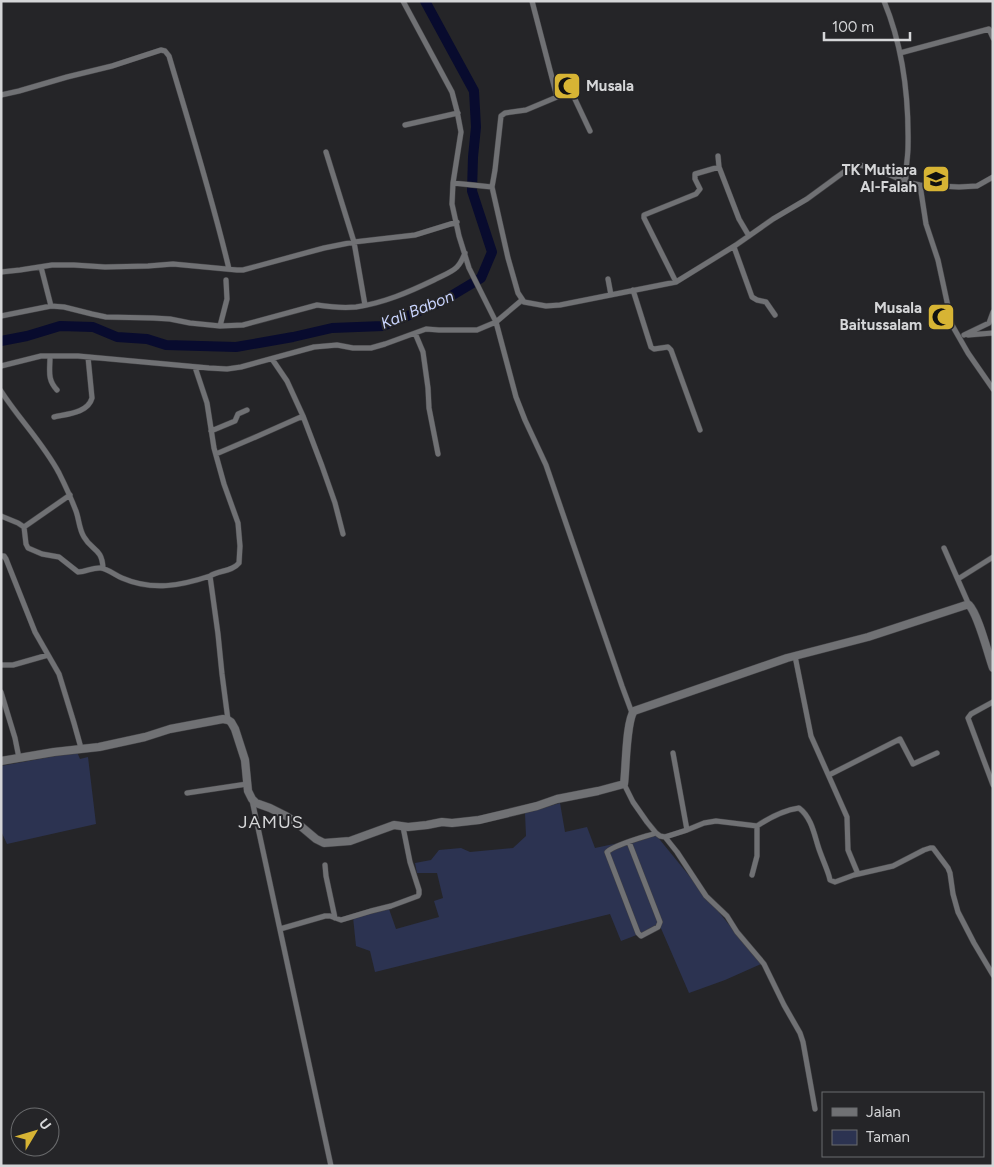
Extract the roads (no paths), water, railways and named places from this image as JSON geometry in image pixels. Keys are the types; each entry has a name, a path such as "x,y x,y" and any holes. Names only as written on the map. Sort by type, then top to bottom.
{"street":[{"path":"403,1 452,92 458,113 461,132 452,204 469,268 496,322 516,397 546,465 632,713 629,726 624,784 633,802 656,833 665,837 704,823 716,821 757,826 786,811 799,808 809,820 815,832 830,880 835,882 858,874 893,866 924,850 933,848 948,868 958,912 993,975"},
{"path":"532,1 558,98"},
{"path":"884,1 891,18 900,53 907,102 908,149 906,182"},
{"path":"900,53 989,30 993,38"},
{"path":"1,95 112,66 161,50 164,51 168,56 202,166 230,269"},
{"path":"590,131 573,95 568,93 526,110 505,113 501,116 495,170 489,187 518,293 522,300 527,303 546,306 560,305 676,282 807,199 852,167 859,165 866,165 920,186 977,186 993,177"},
{"path":"405,125 458,113"},
{"path":"326,152 354,242 366,305"},
{"path":"718,156 719,167 739,219 749,236"},
{"path":"676,282 644,215 698,193 700,189 694,178 695,174 719,167"},
{"path":"456,183 489,187"},
{"path":"920,186 926,224 938,260 952,325 961,336 968,353 993,388"},
{"path":"1,272 52,265 105,267 173,264 237,270 354,242 415,235 456,222"},
{"path":"734,246 752,297 766,302 775,315"},
{"path":"1,316 51,306 64,307 106,317 170,319 190,324 220,326 243,325 317,305 354,307 391,299 457,267 465,253"},
{"path":"41,267 51,306"},
{"path":"608,279 611,294"},
{"path":"220,326 227,299 226,280"},
{"path":"633,290 651,347 654,349 668,347 672,350 700,430"},
{"path":"1,366 41,356 88,357 195,367 234,368 314,347 337,345 353,348 371,348 426,329 477,330 496,322 522,300"},
{"path":"961,336 989,323 993,312"},
{"path":"415,333 423,352 429,408 438,454"},
{"path":"961,336 993,333"},
{"path":"50,357 50,376 52,384 57,390"},
{"path":"54,417 82,409 91,402 88,357"},
{"path":"272,359 287,381 303,416 335,503 343,534"},
{"path":"1,516 24,527 28,548 59,557 78,572 92,568 103,568 122,578 141,584 165,586 189,583 210,576 213,573 234,569 238,566 240,546 238,523 224,484 211,431 207,403 195,367"},
{"path":"1,391 58,471 77,512 84,538 101,556 103,568"},
{"path":"211,431 235,421 238,414 247,410"},
{"path":"216,454 303,416"},
{"path":"24,527 70,496"},
{"path":"944,548 977,620 993,668"},
{"path":"1,556 6,558 35,632 59,674 80,748"},
{"path":"958,579 993,557"},
{"path":"210,576 228,720"},
{"path":"632,713 795,656 868,637 969,605"},
{"path":"1,665 13,665 48,655"},
{"path":"795,656 811,736 846,817 848,850 858,874"},
{"path":"1,692 19,758"},
{"path":"993,702 970,714 968,717 993,784"},
{"path":"1,761 80,748 99,747 209,721 223,719 228,720 233,725 245,760 248,791 252,800 331,1166"},
{"path":"829,775 900,738 912,764 937,754"},
{"path":"673,753 687,830"},
{"path":"188,793 248,784"},
{"path":"252,800 286,816 324,843 350,841 394,825 403,827 479,820 537,806 556,799 624,784"},
{"path":"752,875 757,856 757,826"},
{"path":"280,929 319,917 330,916 341,920 392,906 418,896 419,890 410,862 403,827"},
{"path":"629,842 660,922 658,927 641,936 638,933 607,852 610,849 629,842 656,833"},
{"path":"665,837 706,896 727,916 737,932 764,964 800,1033 815,1110"},
{"path":"325,865 335,918"}],"waterway":[{"name":"Kali Babon","path":"1,341 27,336 60,326 93,327 117,337 147,339 166,345 236,347 332,328 383,326 441,302 481,278 492,252 472,191 476,127 474,91 425,1"}],"place":[{"name":"Musala","path":"567,86"},
{"name":"TK Mutiara Al-Falah","path":"936,179"},
{"name":"Musala Baitussalam","path":"941,317"}],"district":[{"name":"JAMUS","path":"271,822"}]}
